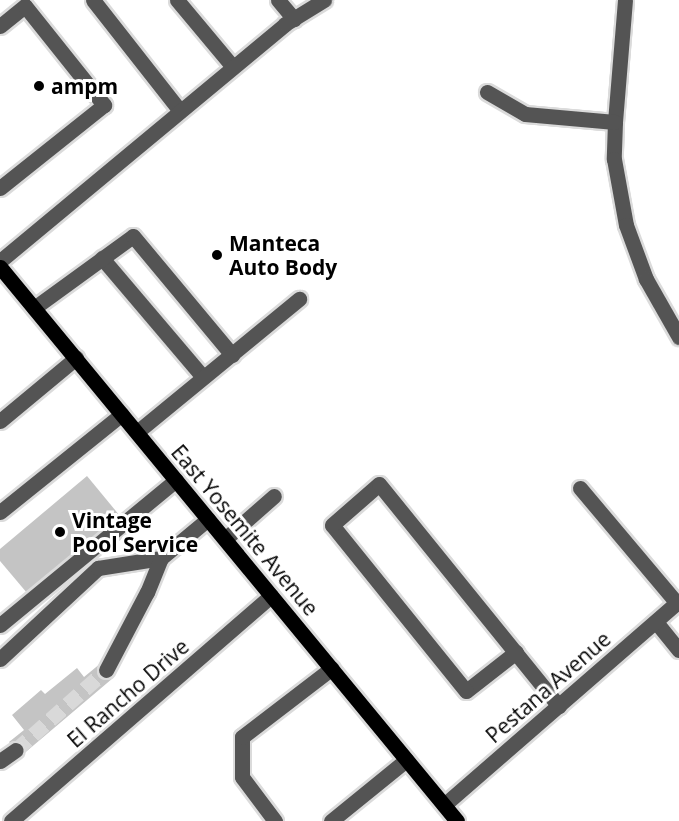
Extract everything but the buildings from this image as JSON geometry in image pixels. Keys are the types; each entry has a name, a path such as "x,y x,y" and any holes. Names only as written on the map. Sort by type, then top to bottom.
{"main road":[{"name":"East Yosemite Avenue","path":"0,267 457,821"}],"street":[{"path":"93,0 180,111"},
{"path":"177,0 233,67"},
{"path":"278,0 294,19"},
{"path":"0,261 233,67 294,19 324,0"},
{"path":"625,0 614,159 626,225 646,279 679,337"},
{"path":"0,26 24,6 104,105 0,188"},
{"path":"487,92 525,114 615,122"},
{"path":"34,308 133,236 232,355"},
{"path":"102,258 203,377"},
{"path":"137,432 299,299"},
{"path":"0,421 76,358"},
{"path":"0,512 122,414"},
{"path":"0,626 176,480"},
{"path":"516,652 466,691 332,525 379,484 516,652 559,706"},
{"path":"580,488 678,602"},
{"path":"225,539 274,496"},
{"path":"106,670 147,592 161,558 208,519"},
{"path":"0,659 98,568 161,558"},
{"name":"El Rancho Drive","path":"11,821 271,596"},
{"name":"Pestana Avenue","path":"444,805 678,602"},
{"path":"656,622 679,650"},
{"path":"275,821 242,777 242,737 332,668"},
{"path":"0,761 16,750"},
{"path":"331,821 406,760"}],"tunnel":[{"path":"16,750 106,670"}],"place":[{"name":"ampm","path":"39,86"},
{"name":"Manteca Auto Body","path":"217,255"},
{"name":"Vintage Pool Service","path":"60,532"}]}
